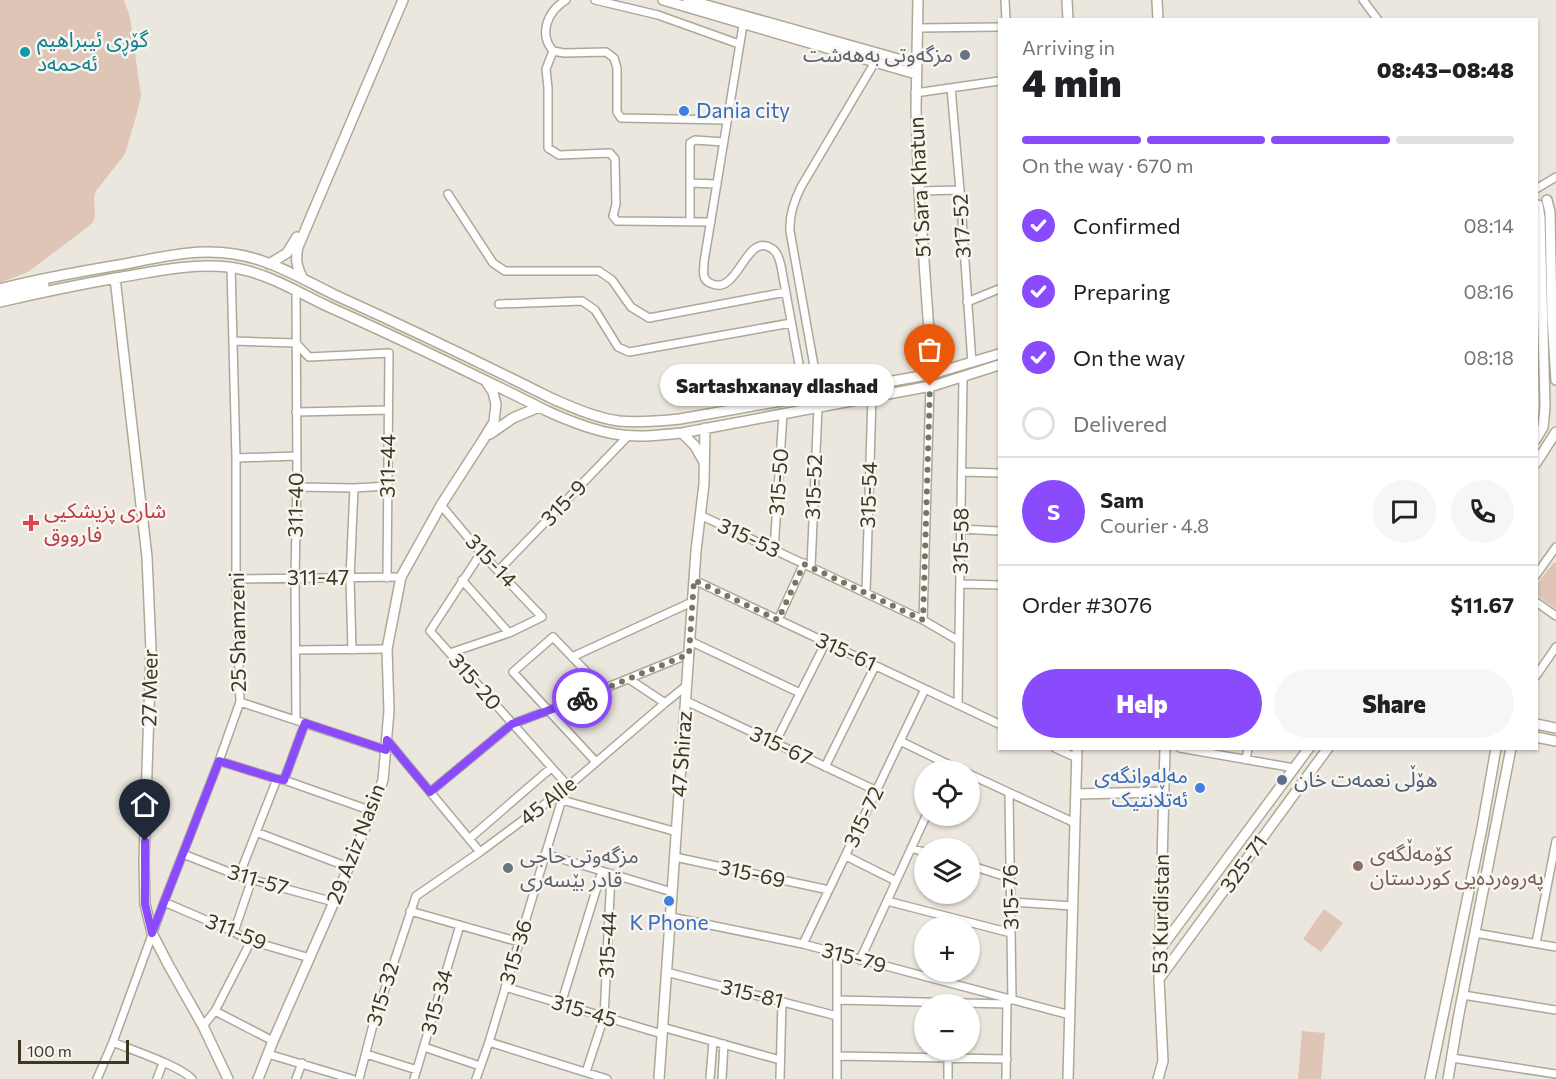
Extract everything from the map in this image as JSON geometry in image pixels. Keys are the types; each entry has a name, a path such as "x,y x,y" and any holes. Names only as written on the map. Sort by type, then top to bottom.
{"street":[{"path":"268,264 284,256 293,244 398,0"},
{"path":"303,279 296,261 300,243 403,0"},
{"path":"566,0 555,8 548,19 546,34 548,45 553,51 606,52 614,58 617,68 617,112 621,118 727,120"},
{"path":"595,0 658,15 739,44"},
{"path":"663,0 744,20 916,69"},
{"path":"688,0 875,62 916,69"},
{"name":"51 Sara Khatun","path":"918,0 915,93 919,191 932,374"},
{"path":"1005,0 1006,18"},
{"path":"1067,0 1068,18"},
{"path":"1157,0 1158,18"},
{"path":"1363,0 1376,18"},
{"path":"744,20 704,270 706,280 715,285 724,283 736,273 753,249 766,245 773,249 778,256 786,292 805,397"},
{"path":"917,28 998,27"},
{"path":"553,51 546,69 548,148 559,155 610,153 615,159 616,204 613,216 616,220 711,222"},
{"path":"819,394 790,231 790,217 801,187 875,62"},
{"path":"915,93 998,81"},
{"name":"317-52","path":"951,88 972,363"},
{"path":"690,222 690,143 695,140 723,142"},
{"path":"1538,188 1556,177"},
{"path":"690,183 717,184"},
{"path":"919,191 960,190"},
{"path":"447,194 493,263 505,271 599,271 612,280 631,307 649,318 786,292"},
{"path":"1538,205 1556,194"},
{"path":"1547,200 1553,210 1556,380"},
{"path":"1538,436 1543,427 1545,407 1538,219 1553,210"},
{"path":"0,289 27,281 193,252 233,254 253,258 303,279 553,399 576,409 626,421 681,419 805,397 932,374 998,354"},
{"path":"0,296 33,287 143,267 210,265 231,267 264,276 296,290 571,422 616,434 630,435 682,433 783,414 930,386 963,378 998,365"},
{"path":"0,302 30,294 180,267"},
{"name":"25 Shamzeni","path":"97,1079 113,1042 240,702 231,267"},
{"name":"27 Meer","path":"115,278 147,557 151,650 144,861 145,904 152,933 203,1026 228,1079"},
{"path":"967,302 998,289"},
{"name":"311-40","path":"296,290 296,720"},
{"path":"499,304 582,301 595,310 618,346 629,352 791,323"},
{"path":"392,336 398,324"},
{"path":"233,341 296,343"},
{"name":"311-44","path":"296,343 309,357 389,353 387,578"},
{"name":"315-58","path":"958,705 963,378"},
{"name":"29 Aziz Nasin","path":"258,1079 334,902 383,780 389,711 387,649 401,578 441,505 494,422 496,410 493,392 485,381"},
{"path":"923,620 930,386"},
{"name":"315-54","path":"866,593 872,397"},
{"name":"29 Aziz Nasin","path":"483,440 505,422 539,407"},
{"path":"746,407 747,420"},
{"name":"315-52","path":"807,565 818,407"},
{"path":"296,412 388,410"},
{"name":"315-50","path":"774,550 783,414"},
{"name":"47 Shiraz","path":"659,1079 692,602 704,483 705,428"},
{"path":"1538,460 1556,432"},
{"path":"682,433 695,446 704,462"},
{"name":"315-9","path":"499,570 630,435"},
{"path":"236,458 297,456"},
{"path":"962,472 998,473"},
{"path":"297,487 387,486"},
{"path":"352,650 350,578 354,488"},
{"name":"315-14","path":"441,505 481,553 542,617 509,633"},
{"name":"315-53","path":"700,515 923,620 959,641"},
{"path":"961,529 998,531"},
{"path":"1538,573 1555,552"},
{"path":"450,653 509,633 462,580 481,553"},
{"path":"778,620 807,565"},
{"name":"311-47","path":"236,579 401,578"},
{"name":"315-20","path":"462,580 430,631 567,788"},
{"name":"315-61","path":"694,580 998,724"},
{"path":"960,584 998,585"},
{"path":"572,657 692,602"},
{"path":"1538,603 1556,616"},
{"path":"596,762 513,672 554,637 603,689"},
{"path":"690,641 800,693"},
{"path":"775,743 826,642"},
{"path":"1538,673 1556,647"},
{"path":"296,650 387,649"},
{"path":"430,792 512,724 689,654"},
{"path":"825,767 875,666"},
{"path":"629,679 665,703"},
{"name":"45 Alle","path":"410,911 416,896 567,788 686,686"},
{"name":"315-72","path":"803,945 925,689"},
{"path":"240,702 305,723 387,745 480,852"},
{"name":"315-67","path":"686,702 877,791"},
{"path":"239,876 256,832 305,723"},
{"path":"1538,724 1556,728"},
{"path":"1538,737 1556,741"},
{"path":"900,741 934,760"},
{"name":"53 Kurdistan","path":"1158,1079 1163,1061 1159,979 1165,750"},
{"path":"1191,750 1294,768"},
{"path":"1246,760 1248,750"},
{"name":"325-71","path":"1161,948 1308,750"},
{"name":"325-71","path":"1159,979 1327,750"},
{"path":"1430,1079 1482,828 1496,750"},
{"path":"1448,1079 1511,750"},
{"path":"1068,1079 1077,753"},
{"path":"219,761 280,779 372,811"},
{"path":"469,839 551,768"},
{"path":"980,780 1075,823"},
{"name":"315-36","path":"476,1079 567,788"},
{"path":"1076,794 1164,792"},
{"name":"315-76","path":"1006,1079 1011,933 1009,794"},
{"path":"562,800 677,832"},
{"path":"860,960 921,826"},
{"path":"256,832 348,867"},
{"path":"1536,944 1556,842"},
{"name":"311-57","path":"183,854 239,876 334,902"},
{"path":"545,855 672,892"},
{"path":"846,856 896,881"},
{"name":"315-69","path":"675,857 829,890"},
{"path":"980,868 1010,878"},
{"path":"561,1004 602,871"},
{"name":"315-44","path":"586,1072 604,1017 611,874"},
{"path":"234,932 252,879"},
{"path":"1547,885 1556,887"},
{"path":"887,901 1011,933"},
{"name":"311-59","path":"164,902 252,941 310,958"},
{"path":"1011,902 1073,906"},
{"path":"410,911 519,942"},
{"name":"315-32","path":"359,1079 373,1025 410,911"},
{"name":"315-79","path":"670,917 803,945 1008,1001 1070,1015"},
{"name":"315-34","path":"414,1079 460,925"},
{"path":"1475,933 1556,947"},
{"path":"203,1026 215,1011 252,941"},
{"path":"837,954 837,1079"},
{"name":"315-81","path":"666,972 837,1016"},
{"name":"315-45","path":"505,987 604,1017 713,1041 780,1060"},
{"path":"1463,995 1556,1010"},
{"path":"837,1000 1008,1001"},
{"path":"780,1079 782,1002"},
{"path":"215,1011 273,1041"},
{"path":"1443,1017 1458,1019"},
{"path":"489,1041 607,1079"},
{"path":"710,1079 713,1041"},
{"path":"113,1042 163,1063 192,1079"},
{"path":"722,1079 724,1044"},
{"path":"424,1047 480,1066"},
{"path":"268,1054 352,1079"},
{"path":"366,1054 417,1070"},
{"path":"837,1056 914,1057"},
{"path":"1452,1058 1556,1074"},
{"path":"980,1059 1007,1059"},
{"path":"948,1060 948,1079"},
{"path":"157,1079 163,1063"},
{"path":"296,1079 302,1063"}],"shaded area":[{"path":"0,0 124,0 130,17 141,96 125,154 96,191 93,222 28,272 0,283"},
{"path":"1554,562 1556,563 1556,609 1538,596 1538,582"},
{"path":"1324,909 1343,923 1321,952 1303,939"},
{"path":"1302,1031 1325,1033 1321,1079 1298,1079"}],"way so far":[{"path":"582,698 689,654 694,580 778,620 804,564 923,620 930,386"}],"place":[{"name":"گۆڕی ئیبراھیم ئەحمەد","path":"25,52"},
{"name":"مزگەوتی بەهەشت","path":"965,55"},
{"name":"Dania city","path":"684,111"},
{"name":"Sartashxanay dlashad","path":"930,386"},
{"name":"شاری پزیشکیی فارووق","path":"31,523"},
{"name":"هۆڵی نعمەت خان","path":"1282,780"},
{"name":"مەلەوانگەی ئەتڵانتیک","path":"1200,788"},
{"name":"كۆمەڵگەی پەروەردەیی كوردستان","path":"1358,866"},
{"name":"مزگەوتی حاجی قادر بێسەری","path":"508,868"},
{"name":"K Phone","path":"669,901"}],"route":[{"path":"145,841 145,904 152,933 219,761 284,780 305,723 386,750 387,740 430,792 512,724 582,698"}]}
